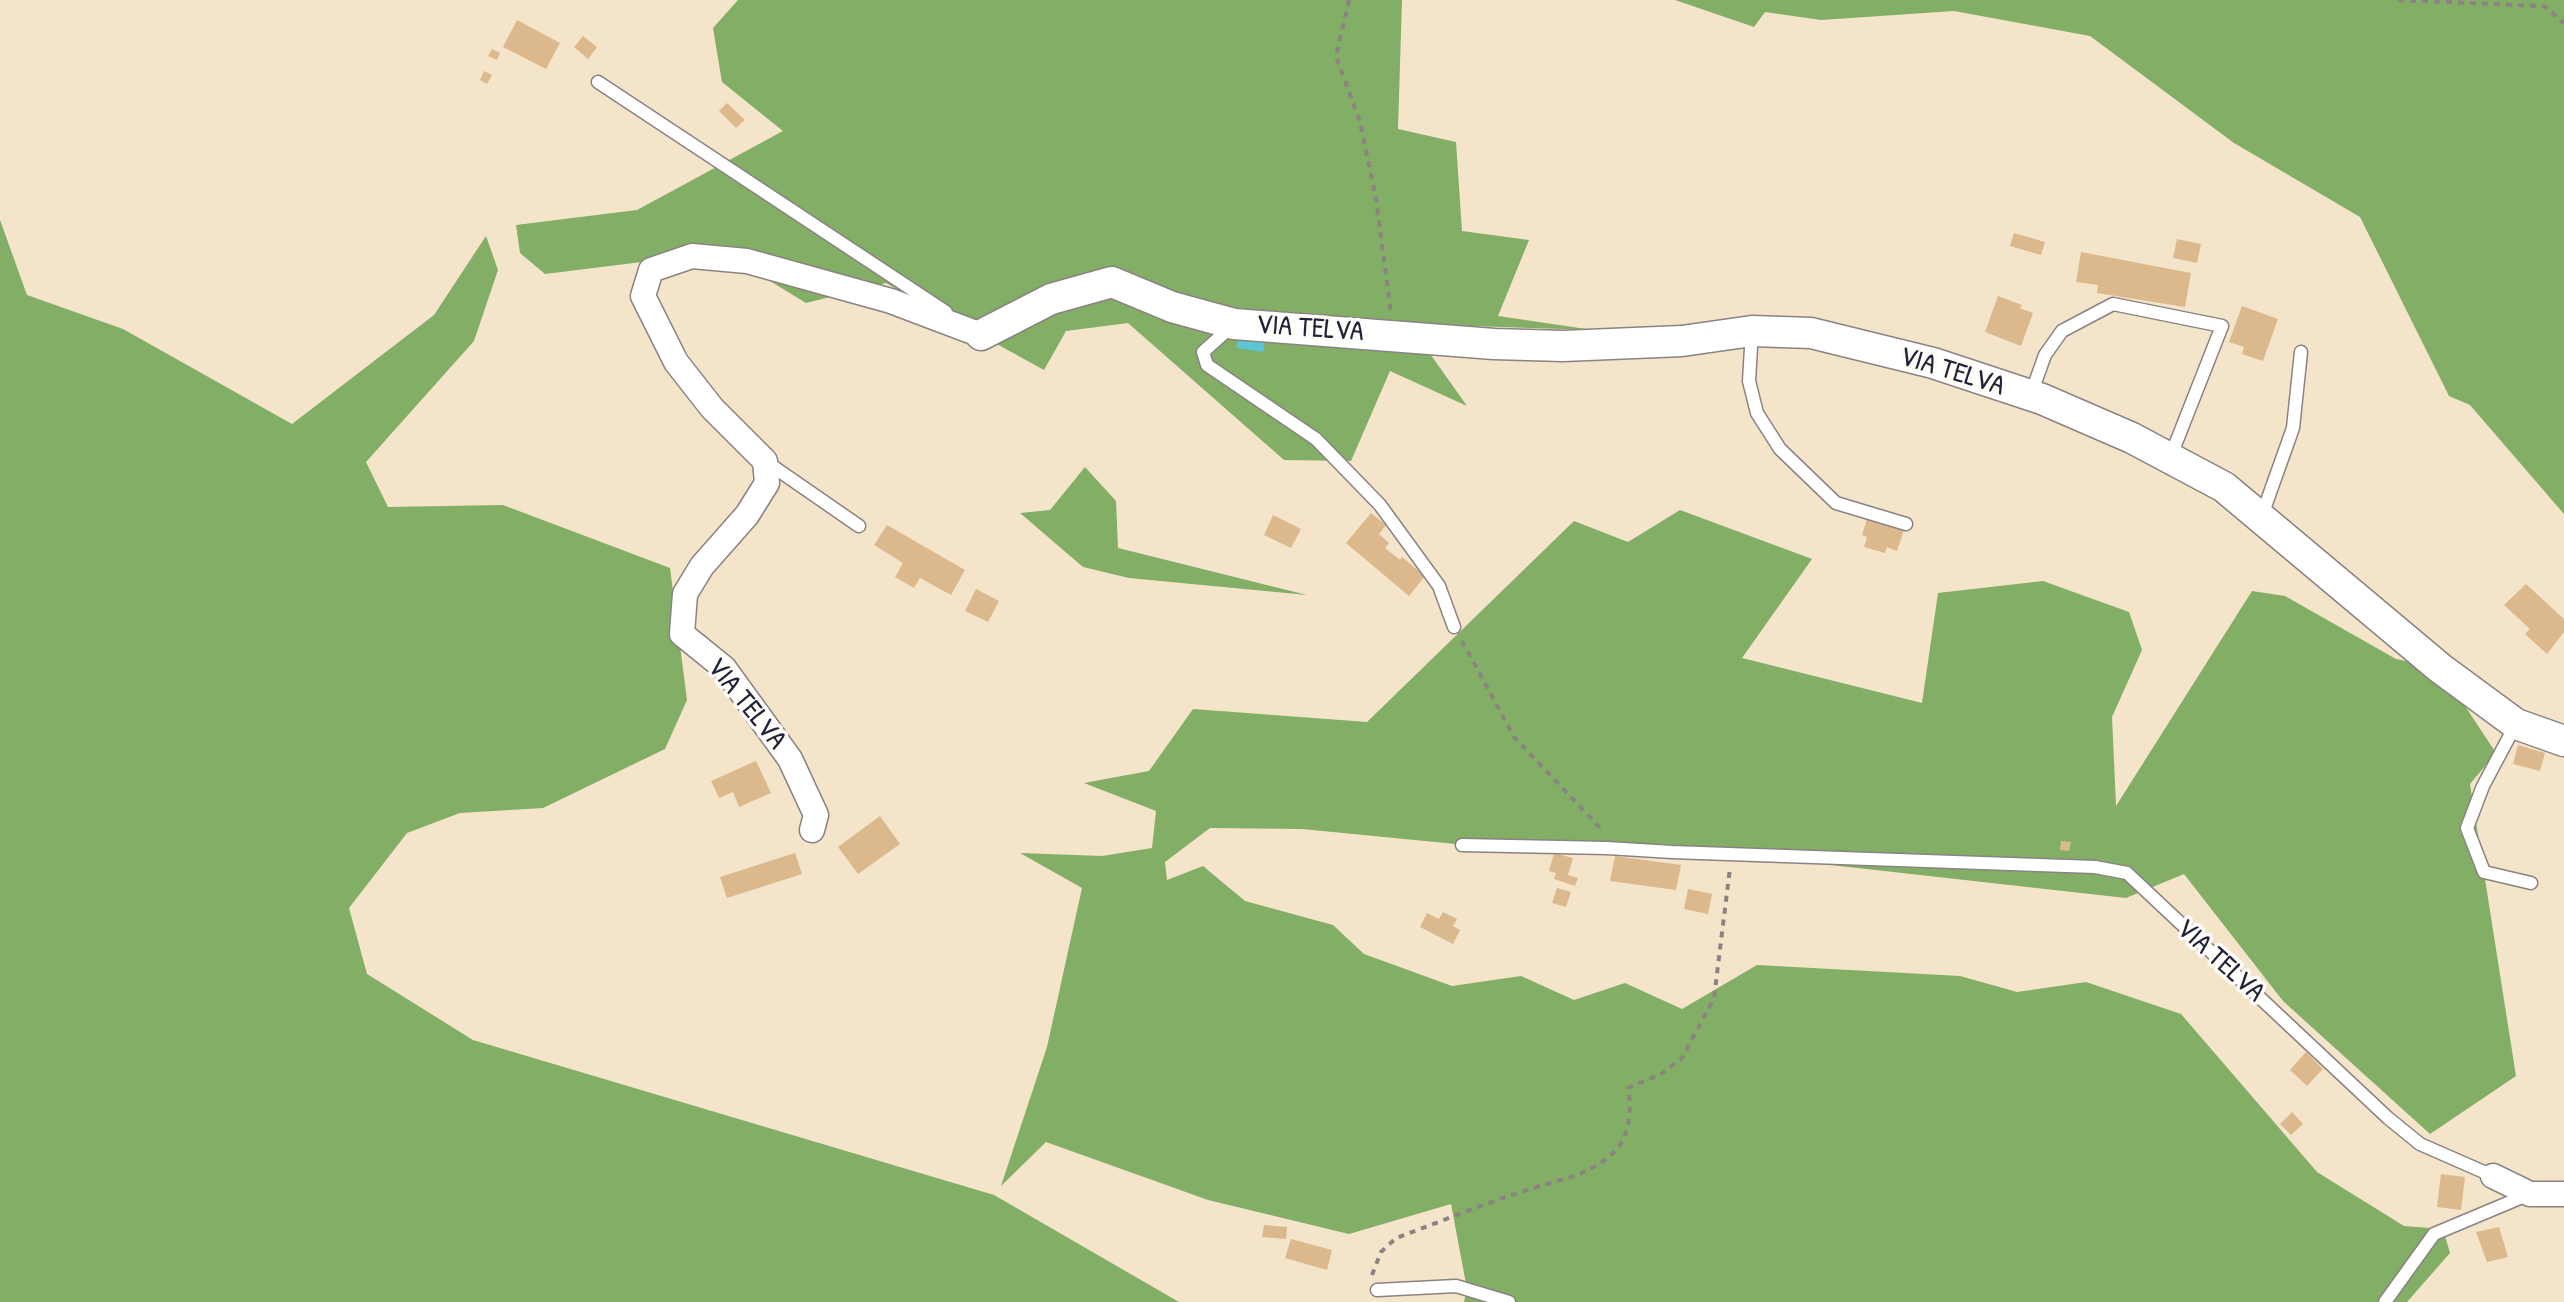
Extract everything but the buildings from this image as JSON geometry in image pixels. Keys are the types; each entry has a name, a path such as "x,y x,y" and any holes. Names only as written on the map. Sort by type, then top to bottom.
{"street":[{"path":"765,461 712,408 676,362 643,296 651,270 692,256 747,261 891,301 981,335"},
{"name":"VIA TELVA","path":"981,335 1051,299 1112,282 1172,307 1234,324 1494,344 1563,346 1682,341 1752,331 1811,333 1933,363 2030,396 2132,438 2224,487 2440,668 2516,724 2564,741"},
{"name":"VIA TELVA","path":"765,461 767,483 747,515 702,566 685,594 682,634 724,668 790,759 816,815 812,830"},
{"name":"VIA TELVA","path":"2493,1176 2530,1194 2564,1194"}],"lane":[{"path":"598,82 981,335"},
{"path":"2030,396 2045,355 2062,331 2113,304 2222,326 2170,458"},
{"path":"1234,324 1203,352 1207,365 1316,439 1380,505 1439,586 1454,627"},
{"path":"1752,331 1749,381 1757,413 1780,449 1836,503 1906,524"},
{"path":"2261,518 2293,428 2301,352"},
{"path":"765,461 859,526"},
{"path":"2516,724 2483,786 2467,828 2484,872 2531,883"},
{"name":"VIA TELVA","path":"1462,845 2095,867 2127,873 2388,1118 2420,1144 2493,1176"},
{"name":"VIA TELVA","path":"2385,1302 2434,1234 2530,1194"},
{"path":"1377,1290 1456,1286 1509,1302"}],"path":[{"path":"1349,0 1336,56 1360,122 1373,184 1394,336"},
{"path":"2398,0 2544,6 2564,23"},
{"path":"1454,627 1514,737 1608,836 1607,848"},
{"path":"1377,1290 1370,1281 1381,1252 1396,1238 1532,1188 1573,1178 1617,1150 1630,1115 1628,1088 1661,1074 1682,1058 1714,998 1732,854"}],"green space":[{"path":"738,0 1402,0 1398,129 1456,142 1462,231 1529,240 1498,316 1593,330 1409,324 1467,406 1390,371 1351,461 1284,460 1128,323 1066,331 1044,370 886,283 806,303 760,275 738,250 545,274 520,253 516,225 637,210 783,131 722,82 713,28"},
{"path":"1675,0 2564,0 2564,514 2470,405 2449,396 2360,217 2234,143 2090,36 1954,11 1821,20 1765,12 1754,27"},
{"path":"0,220 27,295 123,329 292,424 434,315 486,236 498,270 474,341 366,462 388,507 503,505 670,568 687,700 665,749 543,808 460,813 407,833 349,908 367,974 473,1040 994,1195 1179,1302 0,1302"},
{"path":"1085,467 1116,501 1118,548 1307,595 1129,578 1083,567 1020,513 1050,510"},
{"path":"1680,510 1812,559 1742,658 1922,703 1938,593 2043,581 2129,612 2142,650 2112,717 2116,806 2252,591 2285,596 2396,659 2440,668 2496,753 2470,784 2516,1076 2430,1134 2283,1001 2184,874 2126,898 1732,854 1517,850 1302,829 1210,828 1165,862 1167,880 1203,866 1245,901 1333,925 1364,954 1452,986 1521,976 1574,1000 1625,983 1682,1009 1757,965 1960,976 2017,992 2086,982 2181,1014 2317,1172 2404,1226 2443,1229 2450,1253 2407,1302 1464,1302 1467,1289 1451,1204 1349,1234 1208,1200 1046,1142 1001,1186 1047,1047 1082,888 1020,853 1102,856 1152,848 1156,811 1084,783 1149,771 1193,709 1367,722 1574,521 1628,542"}],"water":[{"path":"1240,335 1265,339 1263,352 1236,348"}]}
